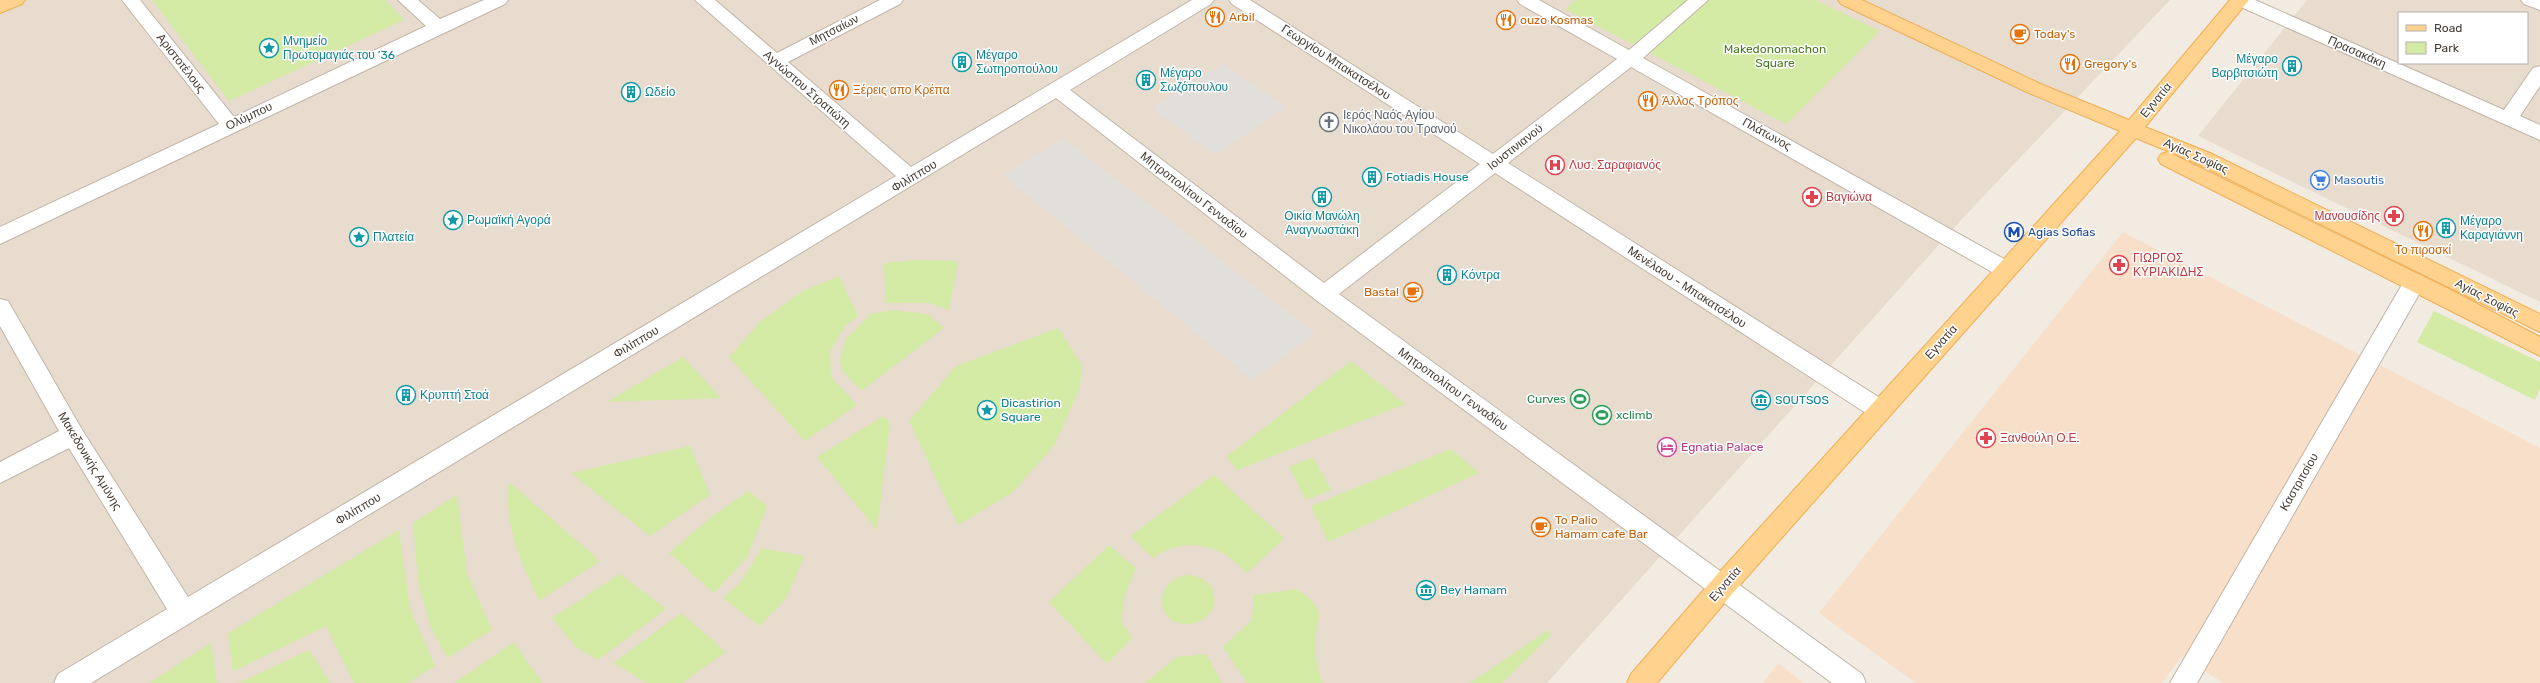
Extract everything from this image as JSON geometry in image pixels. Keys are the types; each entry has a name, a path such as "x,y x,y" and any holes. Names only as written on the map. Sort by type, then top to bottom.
{"main road":[{"path":"0,7 16,0"},
{"name":"Αγίας Σοφίας","path":"1847,0 2128,133 2304,206 2540,324"},
{"name":"Εγνατία","path":"1640,683 1723,586 2128,133 2240,0"},
{"name":"Αγίας Σοφίας","path":"2128,133 2194,171 2415,282 2540,347"}],"street":[{"name":"Αριστοτέλους","path":"131,0 230,125"},
{"path":"407,0 438,27"},
{"name":"Ολύμπου","path":"0,236 230,125 438,27 499,0"},
{"name":"Αγνώστου Στρατιώτη","path":"704,0 911,178"},
{"name":"Μητσαίων","path":"775,61 894,0"},
{"name":"Φιλίππου","path":"67,683 1058,90 1205,0"},
{"name":"Γεωργίου Μπακατσέλου","path":"1238,0 1494,163"},
{"name":"Ιουστινιανού","path":"1324,294 1631,58 1699,0"},
{"name":"Πρασακάκη","path":"2240,0 2540,133"},
{"path":"2530,0 2540,4"},
{"name":"Πλάτωνος","path":"1537,2 1631,58 2006,270"},
{"path":"2508,119 2540,72"},
{"name":"Μητροπολίτου Γενναδίου","path":"1058,90 1324,294 1853,683"},
{"name":"Μενέλαου - Μπακατσέλου","path":"1494,163 1880,410"},
{"name":"Καστριτσίου","path":"2183,683 2415,282"},
{"name":"Μακεδονικής Αμύνης","path":"0,307 73,435 184,614"},
{"path":"0,473 73,435"}],"shaded area":[{"path":"0,0 2170,0 1960,221 1547,683 0,683"},
{"path":"2307,0 2540,0 2540,302 2198,136"},
{"path":"1223,64 1286,107 1215,155 1152,108"},
{"path":"1063,138 1315,333 1253,380 1003,175"},
{"path":"2123,232 2540,448 2540,683 2223,683 2182,656 2162,683 1916,683 1819,613"},
{"path":"1779,664 1804,683 1763,683"}],"green space":[{"path":"152,0 385,0 404,20 229,101"},
{"name":"Makedonomachon Square","path":"1576,0 1815,0 1880,31 1786,124 1565,9"},
{"path":"917,260 958,261 949,310 929,303 886,303 884,263"},
{"path":"839,276 858,316 845,326 830,351 831,377 857,405 805,441 729,357 761,321 803,291"},
{"path":"892,310 928,314 944,328 861,391 842,370 840,360 846,339 871,314"},
{"path":"2434,311 2540,362 2540,389 2535,400 2417,342"},
{"path":"1058,328 1082,365 1080,387 1055,444 1013,492 958,525 909,421 956,366"},
{"path":"683,357 721,398 607,402"},
{"path":"1351,361 1405,404 1237,470 1226,457"},
{"path":"883,416 890,422 877,530 817,457"},
{"path":"690,446 710,495 650,536 571,473"},
{"path":"1451,449 1479,473 1328,542 1311,506"},
{"path":"1313,457 1331,490 1306,500 1289,467"},
{"path":"1214,475 1284,538 1247,573 1224,554 1203,546 1194,545 1177,547 1161,553 1153,558 1130,536"},
{"path":"509,482 600,561 539,601 520,558 511,529 508,498"},
{"path":"748,491 767,506 747,557 714,593 669,553 714,515"},
{"path":"457,495 467,574 492,630 447,658 430,626 418,581 413,523"},
{"path":"399,530 410,609 435,666 408,683 354,683 326,626 233,672 228,633"},
{"path":"1109,545 1136,568 1125,594 1121,621 1132,638 1107,664 1049,602"},
{"path":"762,548 804,556 787,597 760,626 723,598 740,583"},
{"path":"620,574 666,609 598,660 577,648 552,618"},
{"path":"1187,575 1199,578 1208,583 1213,591 1214,600 1213,609 1208,616 1199,622 1188,624 1177,622 1168,617 1163,610 1162,602 1163,593 1168,585 1176,579"},
{"path":"1296,589 1313,602 1318,610 1319,617 1316,635 1316,653 1317,666 1323,683 1247,683 1223,647 1252,620 1254,595"},
{"path":"681,613 726,652 682,683 647,683 613,663"},
{"path":"1548,630 1551,635 1502,683 1470,683"},
{"path":"514,642 542,683 454,683"},
{"path":"211,643 217,683 149,683"},
{"path":"309,650 330,683 238,683"},
{"path":"1206,654 1222,683 1145,683 1177,657"}],"place":[{"name":"Arbil","path":"1215,17"},
{"name":"ouzo Kosmas","path":"1506,20"},
{"name":"Today's","path":"2020,34"},
{"name":"Μνημείο Πρωτομαγιάς του ’36","path":"269,48"},
{"name":"Μέγαρο Σωτηροπούλου","path":"962,62"},
{"name":"Gregory's","path":"2070,64"},
{"name":"Μέγαρο Βαρβιτσιώτη","path":"2292,66"},
{"name":"Μέγαρο Σωζόπουλου","path":"1146,80"},
{"name":"Ξέρεις απο Κρέπα","path":"839,90"},
{"name":"Ωδείο","path":"631,92"},
{"name":"Άλλος Τρόπος","path":"1648,101"},
{"name":"Ιερός Ναός Αγίου Νικολάου του Τρανού","path":"1329,122"},
{"name":"Λυσ. Σαραφιανός","path":"1555,165"},
{"name":"Fotiadis House","path":"1372,177"},
{"name":"Masoutis","path":"2320,180"},
{"name":"Οικία Μανώλη Αναγνωστάκη","path":"1322,197"},
{"name":"Βαγιώνα","path":"1812,197"},
{"name":"Μανουσίδης","path":"2394,216"},
{"name":"Ρωμαϊκή Αγορά","path":"453,220"},
{"name":"Μέγαρο Καραγιάννη","path":"2446,228"},
{"name":"Το πιροσκί","path":"2423,231"},
{"name":"Agias Sofias","path":"2014,232"},
{"name":"Πλατεία","path":"359,237"},
{"name":"ΓΙΩΡΓΟΣ ΚΥΡΙΑΚΙΔΗΣ","path":"2119,265"},
{"name":"Κόντρα","path":"1447,275"},
{"name":"Basta!","path":"1413,292"},
{"name":"Κρυπτή Στοά","path":"406,395"},
{"name":"Curves","path":"1580,399"},
{"name":"SOUTSOS","path":"1761,400"},
{"name":"Dicastirion Square","path":"987,410"},
{"name":"xclimb","path":"1602,415"},
{"name":"Ξανθούλη Ο.Ε.","path":"1986,438"},
{"name":"Egnatia Palace","path":"1667,447"},
{"name":"To Palio Hamam cafe Bar","path":"1541,527"},
{"name":"Bey Hamam","path":"1426,590"}]}
